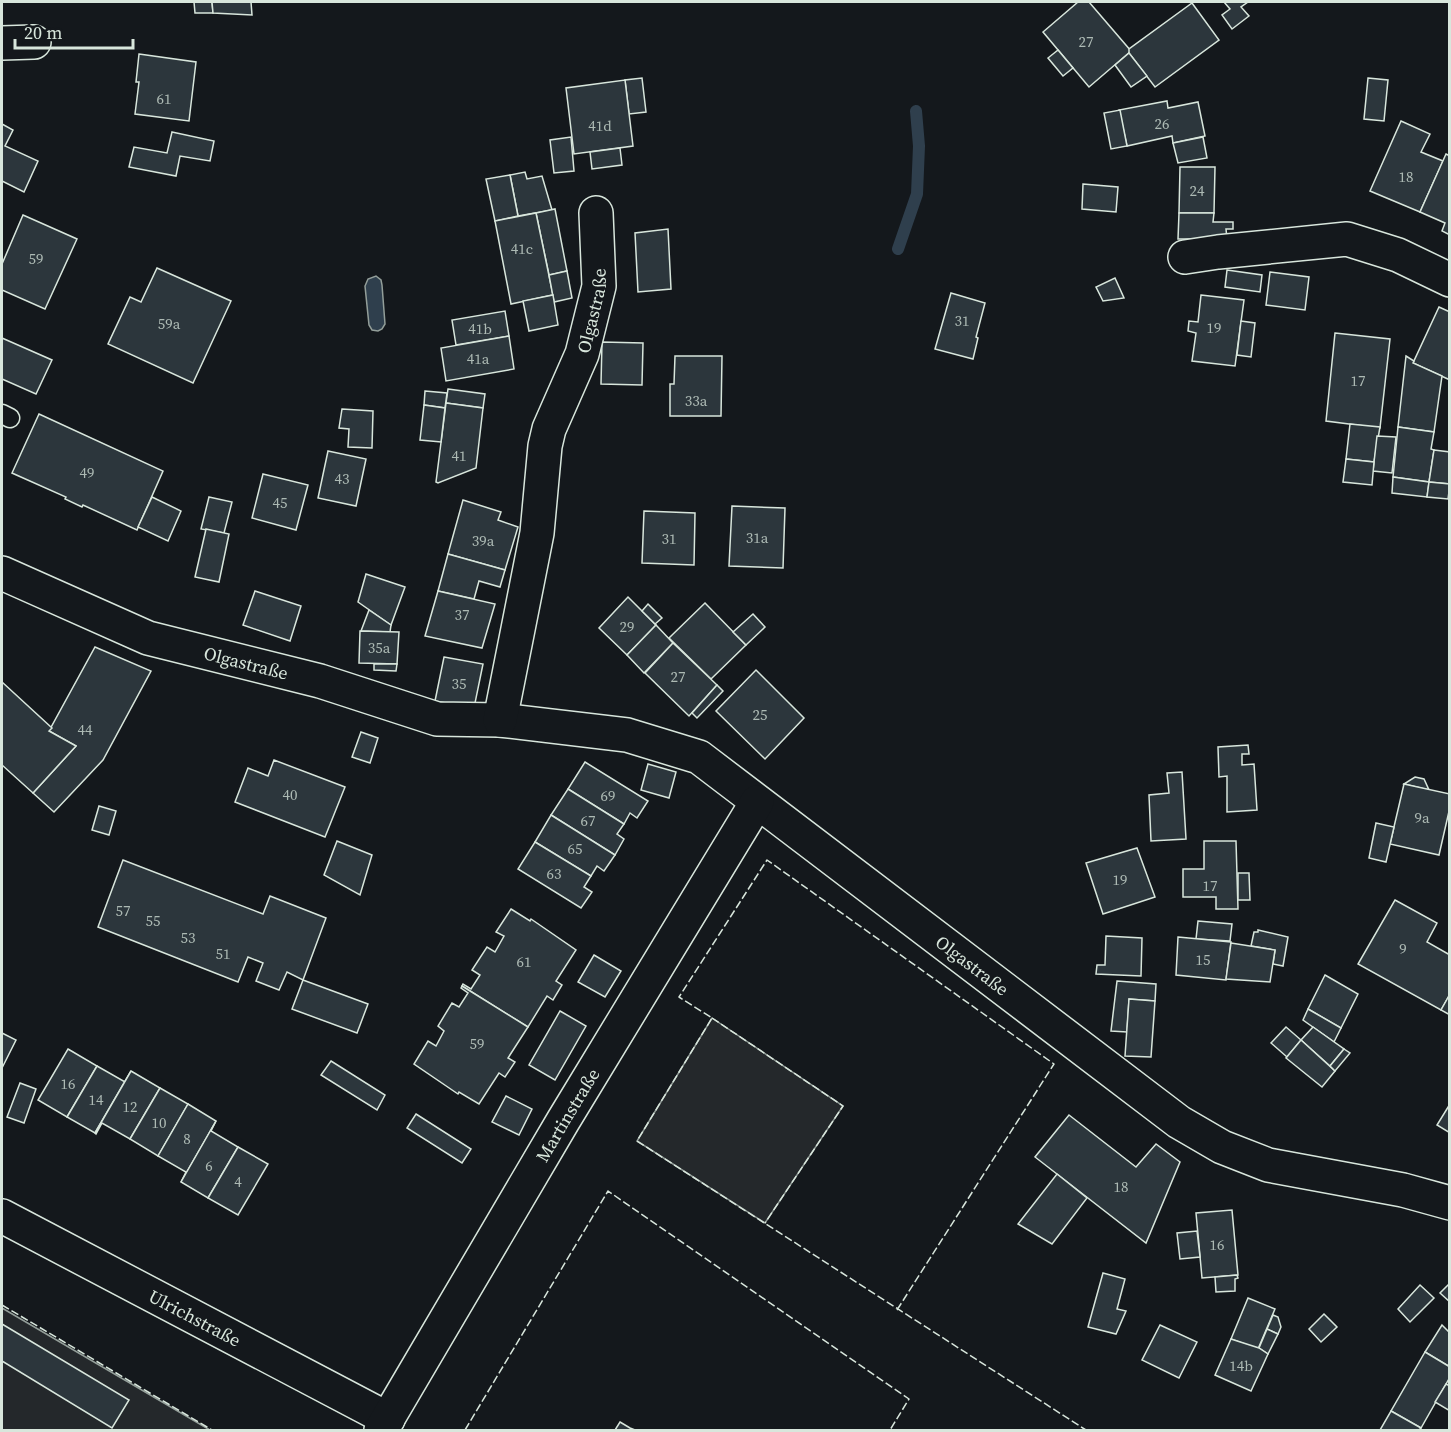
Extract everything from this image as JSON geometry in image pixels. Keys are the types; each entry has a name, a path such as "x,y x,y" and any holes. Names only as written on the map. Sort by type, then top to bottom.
{"street":[{"path":"2,43 34,42"},
{"name":"Olgastraße","path":"500,720 537,533 545,446 549,429 582,354 599,286 596,213"},
{"path":"1185,257 1347,239 1398,255 1449,279"},
{"name":"Olgastraße","path":"2,573 148,638 320,681 437,719 500,720 627,735 699,757 1179,1122 1222,1147 1268,1165 1403,1190 1449,1203"},
{"name":"Martinstraße","path":"385,1425 563,1121 757,802"},
{"name":"Ulrichstraße","path":"2,1216 385,1425"}],"shaded area":[{"path":"712,1018 843,1106 765,1223 637,1141"},
{"path":"2,1308 210,1430 2,1430"}],"water":[{"path":"376,276 381,280 382,285 385,324 378,331 372,330 369,325 365,286 368,279"}],"building":[{"path":"194,2 212,2 213,13 195,13"},
{"path":"212,2 251,2 252,15 213,13"},
{"path":"1078,2 1089,2 1131,51 1089,87 1043,32"},
{"path":"1224,2 1248,2 1241,7 1249,16 1232,29 1222,15 1230,9"},
{"path":"1192,3 1219,40 1155,87 1129,53 1129,49"},
{"path":"1058,50 1073,68 1063,76 1048,58"},
{"path":"1129,53 1147,76 1131,87 1115,65"},
{"path":"139,54 196,62 189,121 135,114 139,82 136,82"},
{"path":"642,78 646,112 629,114 625,80"},
{"path":"1368,78 1388,80 1384,121 1364,119"},
{"path":"625,80 633,146 574,154 566,88"},
{"path":"1167,101 1168,108 1198,102 1205,136 1173,143 1172,136 1127,146 1119,110"},
{"path":"1120,110 1127,146 1111,149 1104,113"},
{"path":"1401,121 1430,134 1421,152 1443,161 1420,212 1370,191"},
{"path":"2,124 13,130 5,146 38,161 24,192 2,181"},
{"path":"172,132 214,141 210,161 180,156 176,176 129,167 134,147 167,153"},
{"path":"571,137 574,171 554,173 550,140"},
{"path":"1203,137 1207,158 1178,163 1173,143"},
{"path":"620,148 622,165 592,169 590,152"},
{"path":"1446,154 1450,156 1450,235 1442,231 1445,223 1420,212"},
{"path":"1180,167 1215,167 1214,213 1179,213"},
{"path":"525,172 527,179 542,176 552,210 518,216 510,175"},
{"path":"510,175 518,216 495,221 486,179"},
{"path":"1083,184 1118,187 1116,212 1082,209"},
{"path":"555,209 567,271 549,275 536,213"},
{"path":"536,213 553,295 511,304 495,221"},
{"path":"1179,213 1214,213 1213,222 1233,222 1233,229 1226,229 1227,239 1178,239"},
{"path":"23,215 77,239 45,309 2,290 2,264"},
{"path":"668,229 671,289 638,292 635,233"},
{"path":"157,268 231,301 193,383 108,344 130,297 141,302"},
{"path":"1227,270 1262,275 1260,292 1225,287"},
{"path":"567,271 572,298 554,302 549,275"},
{"path":"1270,272 1309,277 1305,310 1266,305"},
{"path":"1115,278 1124,298 1103,301 1096,287"},
{"path":"951,293 985,303 973,359 935,349"},
{"path":"553,295 558,325 529,331 523,301"},
{"path":"1201,295 1244,300 1235,366 1192,361 1196,333 1188,331 1189,321 1198,322"},
{"path":"1439,307 1450,312 1450,380 1413,363"},
{"path":"505,311 509,336 456,345 452,320"},
{"path":"1241,321 1255,323 1251,357 1237,355"},
{"path":"1335,333 1390,339 1380,428 1326,421"},
{"path":"509,336 514,369 446,381 441,348"},
{"path":"2,338 52,360 36,394 2,379"},
{"path":"602,342 643,343 642,385 601,384"},
{"path":"675,356 722,356 721,416 670,416 670,384 674,384"},
{"path":"1406,356 1414,361 1413,363 1442,376 1434,432 1398,427"},
{"path":"448,389 485,394 483,408 446,403"},
{"path":"425,391 447,393 445,408 424,405"},
{"path":"446,403 483,408 476,468 438,483 436,482"},
{"path":"424,405 445,408 441,442 420,440"},
{"path":"342,409 373,411 372,448 348,447 349,429 339,428"},
{"path":"39,414 163,471 137,530 83,505 82,507 65,499 66,497 12,473"},
{"path":"1350,424 1380,427 1374,462 1346,459"},
{"path":"1398,427 1434,432 1429,482 1393,477"},
{"path":"1377,436 1396,437 1392,473 1373,471"},
{"path":"1434,450 1450,452 1450,484 1429,482"},
{"path":"328,451 366,459 356,506 318,498"},
{"path":"1346,459 1374,462 1372,485 1343,482"},
{"path":"263,474 308,485 296,530 252,518"},
{"path":"1393,477 1429,482 1427,497 1392,493"},
{"path":"1429,482 1450,484 1448,499 1427,497"},
{"path":"152,497 181,511 168,541 138,527"},
{"path":"209,497 232,502 224,533 201,529"},
{"path":"463,500 501,512 498,520 518,527 505,570 448,554"},
{"path":"732,506 785,508 783,568 729,566"},
{"path":"644,511 695,513 694,565 642,563"},
{"path":"206,529 229,534 219,582 195,577"},
{"path":"448,554 505,570 500,587 479,581 474,599 438,591"},
{"path":"366,574 405,587 391,625 358,602"},
{"path":"255,591 301,606 290,641 243,625"},
{"path":"438,591 495,604 482,648 425,636"},
{"path":"628,597 656,625 627,655 599,628"},
{"path":"705,603 746,645 711,679 669,638"},
{"path":"648,604 662,618 655,624 642,611"},
{"path":"369,610 391,625 390,632 361,631"},
{"path":"753,614 765,627 746,645 733,632"},
{"path":"656,625 673,643 644,673 627,655"},
{"path":"360,631 399,632 397,664 359,663"},
{"path":"673,643 717,685 689,716 645,673"},
{"path":"95,647 151,671 103,760 54,812 33,793 76,746 49,731"},
{"path":"444,657 483,664 474,708 435,701"},
{"path":"374,664 397,664 396,671 374,670"},
{"path":"756,670 804,718 765,759 716,711"},
{"path":"2,682 52,728 49,731 76,746 33,793 2,765"},
{"path":"717,685 723,691 697,718 692,713"},
{"path":"361,732 378,738 370,763 352,757"},
{"path":"1248,745 1249,754 1242,754 1242,765 1254,764 1257,810 1227,812 1227,776 1219,777 1218,747"},
{"path":"274,760 345,787 325,837 235,802 248,768 268,776"},
{"path":"585,762 648,801 637,818 630,813 624,824 568,789"},
{"path":"648,764 676,772 669,798 641,790"},
{"path":"1182,772 1186,839 1151,841 1149,795 1169,793 1167,773"},
{"path":"1415,777 1424,779 1429,790 1404,784"},
{"path":"1404,784 1450,794 1450,807 1439,855 1390,844"},
{"path":"568,789 624,824 617,834 624,839 615,855 551,815"},
{"path":"99,806 116,811 109,835 92,830"},
{"path":"551,815 615,855 604,871 597,866 591,876 535,842"},
{"path":"1376,823 1394,827 1386,862 1369,858"},
{"path":"337,841 372,855 360,895 324,875"},
{"path":"1204,841 1236,841 1238,909 1216,909 1216,897 1183,897 1183,869 1204,869"},
{"path":"535,842 591,876 584,887 592,892 581,908 518,869"},
{"path":"1137,848 1155,897 1103,914 1086,863"},
{"path":"123,860 263,914 270,896 326,918 303,980 287,972 279,990 256,981 263,963 248,957 238,982 98,927"},
{"path":"1238,873 1249,873 1250,900 1238,900"},
{"path":"1395,900 1437,923 1427,942 1450,955 1450,994 1441,1010 1358,964"},
{"path":"511,909 530,921 531,919 576,950 556,981 562,985 553,1000 547,996 528,1027 462,986 463,984 471,989 480,975 472,970 487,947 495,952 504,936 496,932"},
{"path":"1198,921 1232,924 1230,941 1196,939"},
{"path":"1258,930 1288,937 1283,966 1273,964 1275,950 1251,946 1254,932"},
{"path":"1106,936 1142,938 1141,976 1096,974 1097,965 1105,965"},
{"path":"1178,937 1231,942 1226,980 1176,975"},
{"path":"1231,943 1275,950 1270,982 1226,979"},
{"path":"594,955 621,971 605,997 578,982"},
{"path":"1325,975 1358,994 1341,1028 1308,1009"},
{"path":"303,980 368,1004 357,1033 292,1009"},
{"path":"1117,981 1156,984 1155,1001 1129,999 1127,1032 1111,1031"},
{"path":"462,986 528,1027 508,1058 515,1062 505,1077 499,1073 479,1104 459,1092 458,1094 414,1064 428,1041 436,1046 444,1031 438,1026 452,1003 459,1007 468,993 461,988"},
{"path":"1450,994 1450,1015 1441,1010"},
{"path":"1129,999 1155,1001 1151,1057 1125,1056"},
{"path":"1308,1009 1341,1028 1334,1042 1303,1020"},
{"path":"560,1011 586,1026 555,1080 529,1065"},
{"path":"1286,1027 1301,1040 1287,1057 1271,1043"},
{"path":"1313,1027 1344,1049 1330,1066 1301,1040"},
{"path":"2,1033 16,1040 2,1068"},
{"path":"1301,1040 1335,1071 1322,1087 1286,1058"},
{"path":"68,1049 97,1066 67,1117 38,1100"},
{"path":"1344,1049 1350,1053 1335,1071 1330,1066"},
{"path":"331,1061 385,1095 377,1110 321,1075"},
{"path":"97,1066 125,1082 95,1133 67,1117"},
{"path":"131,1071 160,1088 130,1139 102,1123 96,1134 95,1133"},
{"path":"20,1083 36,1089 24,1123 7,1117"},
{"path":"160,1088 188,1104 158,1156 130,1139"},
{"path":"506,1096 532,1109 519,1135 492,1122"},
{"path":"188,1104 216,1121 181,1182 186,1172 158,1156"},
{"path":"1450,1104 1450,1133 1437,1125"},
{"path":"416,1114 471,1149 462,1163 407,1128"},
{"path":"1069,1115 1136,1167 1156,1144 1180,1162 1146,1243 1035,1157"},
{"path":"216,1121 211,1131 238,1147 208,1198 181,1182"},
{"path":"238,1147 268,1164 238,1215 208,1198"},
{"path":"1057,1174 1087,1198 1052,1244 1018,1224"},
{"path":"1232,1210 1238,1275 1202,1278 1196,1213"},
{"path":"1197,1231 1200,1257 1180,1259 1177,1233"},
{"path":"1103,1273 1125,1279 1117,1309 1126,1311 1116,1334 1088,1327"},
{"path":"1237,1275 1235,1291 1216,1292 1215,1277"},
{"path":"1450,1283 1450,1302 1440,1293"},
{"path":"1420,1285 1434,1298 1410,1322 1398,1309"},
{"path":"1248,1298 1275,1309 1258,1349 1231,1339"},
{"path":"1324,1314 1337,1327 1321,1342 1309,1329"},
{"path":"1273,1315 1278,1317 1281,1327 1278,1334 1267,1329"},
{"path":"2,1324 129,1400 112,1428 2,1361"},
{"path":"1160,1325 1197,1342 1179,1378 1142,1360"},
{"path":"1442,1325 1448,1331 1450,1330 1450,1367 1425,1352"},
{"path":"1267,1329 1278,1334 1268,1354 1259,1348"},
{"path":"1231,1339 1259,1348 1268,1354 1251,1391 1215,1375"},
{"path":"1425,1352 1450,1367 1450,1377 1421,1428 1391,1411"},
{"path":"1446,1384 1450,1386 1450,1411 1435,1402"},
{"path":"1391,1411 1421,1428 1419,1430 1380,1430"},
{"path":"620,1422 630,1428 635,1430 615,1430"}],"waterway":[{"path":"898,249 917,194 919,146 916,111"}],"fence":[{"path":"897,1310 1054,1064 767,860 679,997 712,1018 637,1141 1086,1430"},
{"path":"712,1018 843,1106 765,1223"},
{"path":"465,1430 608,1191 909,1399 890,1430"},
{"path":"2,1305 212,1430"}]}
